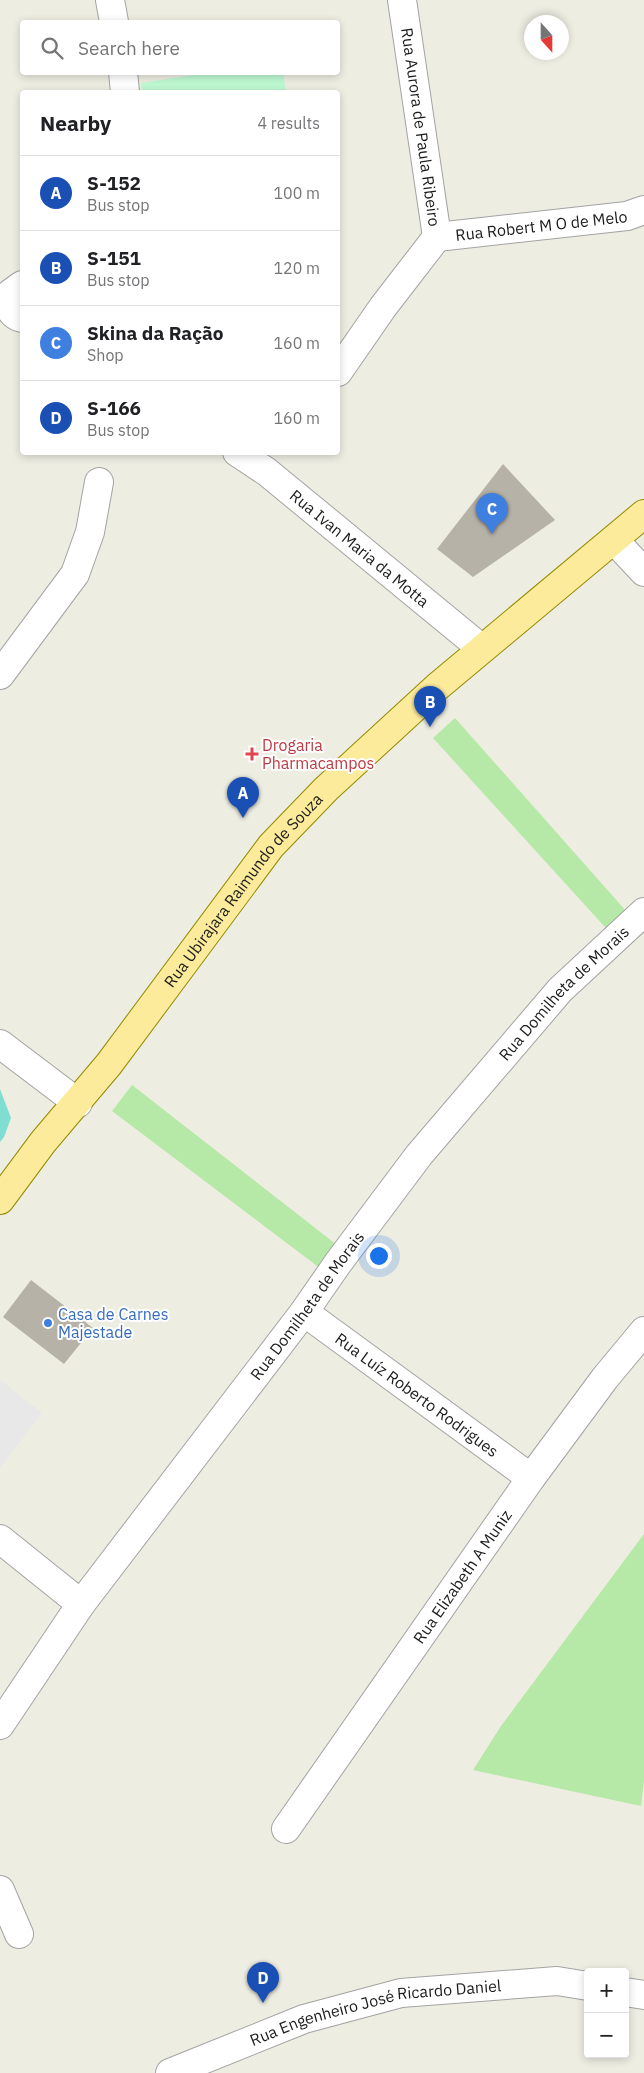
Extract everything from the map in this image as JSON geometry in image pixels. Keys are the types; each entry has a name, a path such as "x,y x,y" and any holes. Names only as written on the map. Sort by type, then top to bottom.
{"main road":[{"name":"Rua Ubirajara Raimundo de Souza","path":"0,1200 43,1142 110,1064 271,846 326,789 481,648 644,514"}],"street":[{"path":"110,0 114,20"},
{"name":"Rua Aurora de Paula Ribeiro","path":"340,369 383,307 437,237 402,0"},
{"path":"123,75 126,90"},
{"name":"Rua Robert M O de Melo","path":"437,237 627,216 644,210"},
{"path":"11,287 8,304 14,314 20,317"},
{"name":"Rua Ivan Maria da Motta","path":"248,455 274,462 481,648"},
{"path":"1,669 75,574 90,532 99,482"},
{"path":"614,540 644,572"},
{"name":"Rua Domilheta de Morais","path":"0,1725 81,1604 304,1312 338,1262 418,1155 560,990 644,912"},
{"path":"0,1044 78,1102"},
{"name":"Rua Luíz Roberto Rodrigues","path":"304,1312 531,1478"},
{"name":"Rua Elizabeth A Muniz","path":"286,1828 531,1478 605,1378 644,1331"},
{"path":"0,1539 81,1604"},
{"path":"0,1890 19,1934"},
{"name":"Rua Engenheiro José Ricardo Daniel","path":"170,2073 304,2019 401,1993 557,1981 584,1985"},
{"path":"629,1993 644,1995"}],"green space":[{"path":"194,75 283,75 286,90 143,90 141,83"},
{"path":"455,718 634,920 614,937 433,738"},
{"path":"132,1085 346,1252 329,1275 112,1111"},
{"path":"644,1534 644,1781 641,1806 473,1770 501,1726"}],"shaded area":[{"path":"0,1089 11,1118 4,1137 0,1142"},
{"path":"0,1380 42,1413 0,1468"}],"building":[{"path":"503,464 555,520 473,577 437,549"},
{"name":"Casa de Carnes Majestade","path":"31,1280 93,1328 64,1364 3,1317"}],"place":[{"name":"Skina da Ração","path":"492,534"},
{"name":"S-151","path":"430,727"},
{"name":"Drogaria Pharmacampos","path":"252,754"},
{"name":"S-152","path":"243,818"},
{"name":"Casa de Carnes Majestade","path":"48,1323"},
{"name":"S-166","path":"263,2003"}]}
